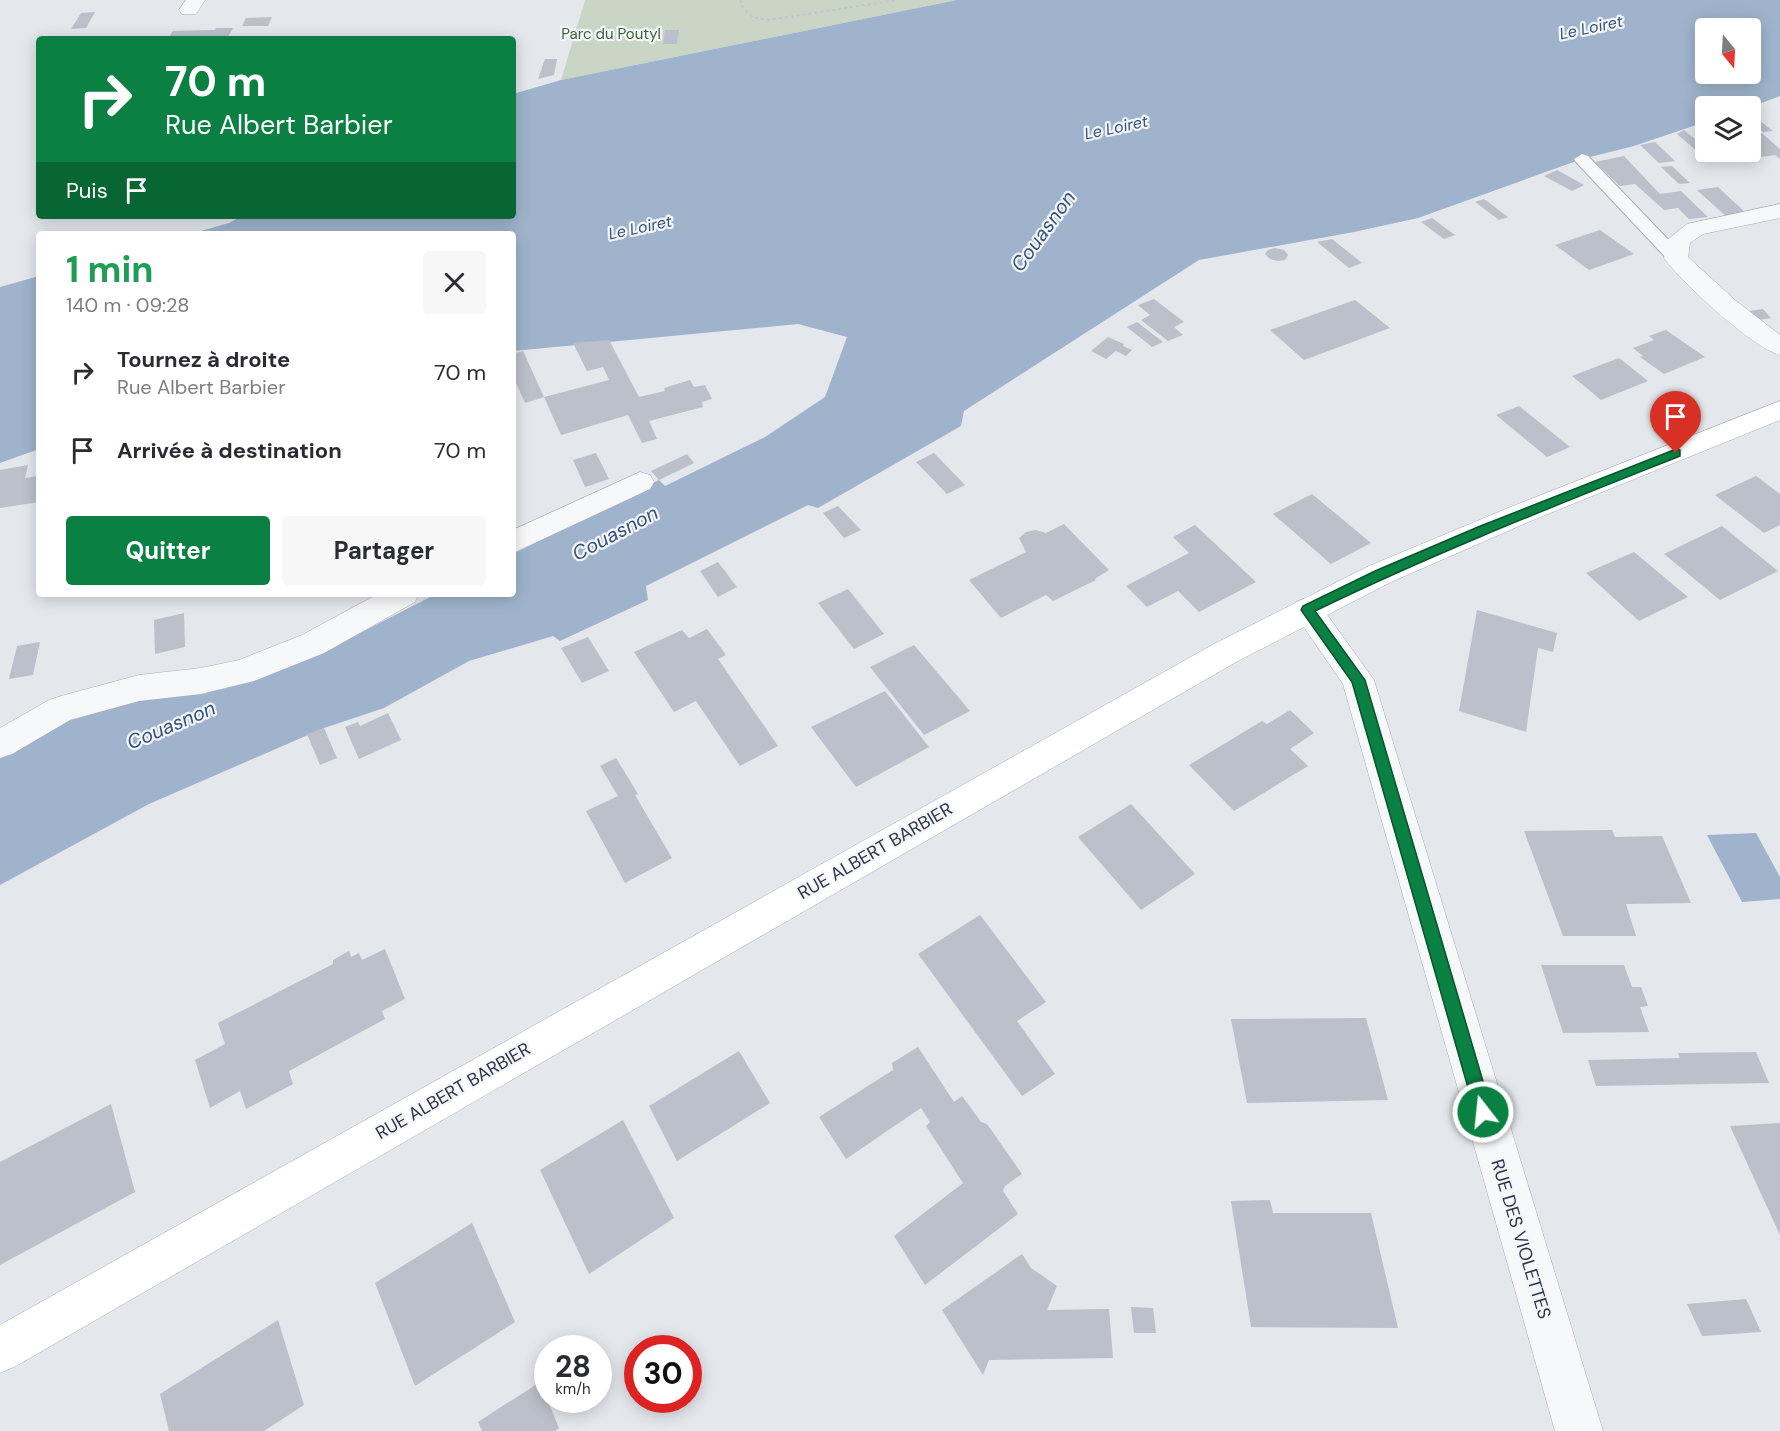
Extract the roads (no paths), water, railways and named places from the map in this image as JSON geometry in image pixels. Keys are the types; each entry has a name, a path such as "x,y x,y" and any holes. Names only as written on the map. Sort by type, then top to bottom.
{"street":[{"path":"1780,211 1695,229 1679,240 1676,258 1703,286 1752,328 1780,347"},
{"name":"RUE ALBERT BARBIER","path":"0,1350 1091,728 1307,610 1380,574 1501,522 1780,410"},
{"path":"516,541 640,482"},
{"path":"0,744 61,710 139,688 201,681 243,672 313,644 399,597"},
{"name":"RUE DES VIOLETTES","path":"1307,610 1359,680 1490,1134 1579,1431"}],"lane":[{"path":"1582,159 1676,258"}],"water":[{"path":"957,0 1780,0 1780,96 1761,103 1761,96 1695,96 1695,125 1634,146 1582,159 1418,218 1199,260 964,411 961,426 818,508 808,505 646,586 648,600 560,641 553,636 469,661 384,708 324,728 149,804 0,885 0,757 74,715 126,699 204,694 358,634 430,597 516,597 516,552 659,480 665,486 765,437 825,397 847,337 798,324 516,351 516,231 201,231 236,219 516,219 516,93 561,80"},
{"path":"36,277 36,450 0,463 0,287"},
{"path":"1756,833 1780,877 1780,899 1742,902 1707,835"}],"water label":[{"name":"Le Loiret","path":"1591,27"},
{"name":"Le Loiret","path":"1116,127"},
{"name":"Le Loiret","path":"640,227"},
{"name":"Couasnon","path":"1043,231"},
{"name":"Couasnon","path":"615,533"},
{"name":"Couasnon","path":"171,725"}],"park label":[{"name":"Parc du Poutyl","path":"611,34"}]}
